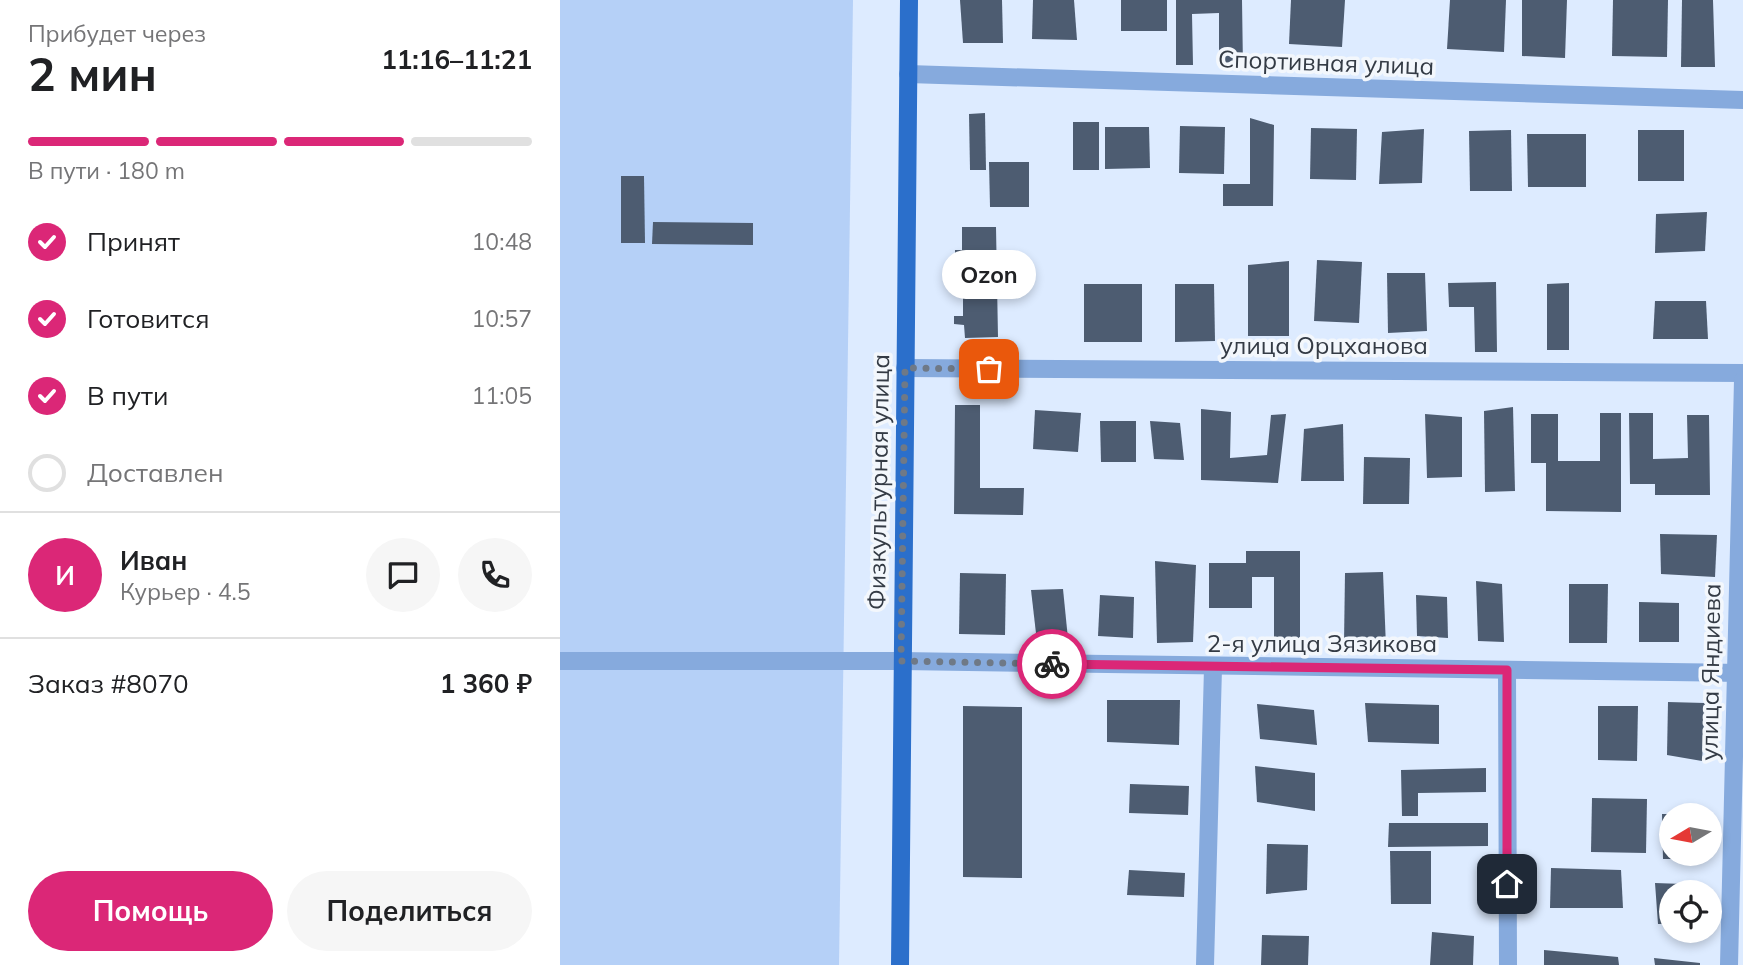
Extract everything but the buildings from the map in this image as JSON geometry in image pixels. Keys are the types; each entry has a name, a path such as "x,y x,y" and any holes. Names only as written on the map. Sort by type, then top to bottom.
{"main road":[{"name":"Физкультурная улица","path":"900,965 909,0"}],"street":[{"name":"Спортивная улица","path":"908,74 1743,100"},
{"name":"улица Орцханова","path":"905,368 1743,373"},
{"name":"улица Яндиева","path":"1729,965 1739,673 1743,380"},
{"name":"2-я улица Зязикова","path":"560,661 901,661 1213,668 1739,673"},
{"path":"1205,965 1213,668"},
{"path":"1507,670 1508,965"}],"shaded area":[{"path":"560,0 853,0 839,965 560,965"}],"way so far":[{"path":"989,369 905,368 901,661 1052,664"}],"place":[{"name":"Ozon","path":"989,369"}],"route":[{"path":"1052,664 1507,670 1507,884"}]}
